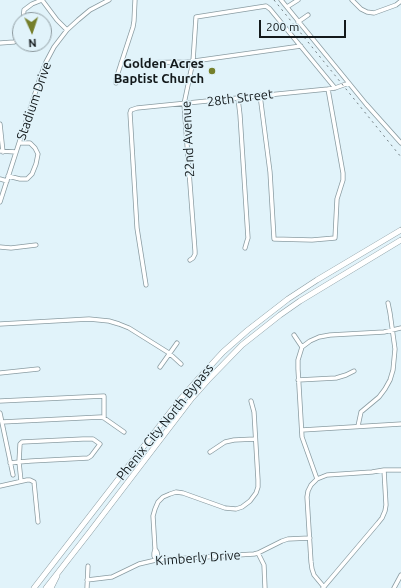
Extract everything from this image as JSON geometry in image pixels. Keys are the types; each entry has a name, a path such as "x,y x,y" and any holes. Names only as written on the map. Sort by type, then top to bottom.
{"highway":[{"name":"Phenix City North Bypass","path":"33,588 182,398 223,352 288,298 401,230"},
{"name":"Phenix City North Bypass","path":"46,588 189,403 208,380 242,346 300,301 401,240"},
{"path":"52,588 62,567"}],"street":[{"path":"24,12 24,10 32,4 42,0 57,20 67,30"},
{"name":"Stadium Drive","path":"0,202 43,68 54,47 67,30 90,10 109,0"},
{"path":"116,83 133,27 135,0"},
{"path":"281,0 366,104 401,143"},
{"path":"287,7 298,0"},
{"path":"352,0 361,9 374,13 396,5 401,1"},
{"name":"22nd Avenue","path":"190,260 193,258 195,251 184,104 193,61 196,17 266,6 301,46"},
{"path":"298,22 308,15"},
{"path":"0,43 12,42"},
{"path":"121,63 193,61 301,46 335,88"},
{"name":"28th Street","path":"146,285 137,228 131,110 137,108 328,89 349,83"},
{"path":"260,95 270,172 274,238 312,240 336,238 337,199 343,180 343,173 328,89"},
{"path":"238,98 248,238 245,248"},
{"path":"0,124 1,152 16,152"},
{"path":"8,176 27,179 32,174 36,164 38,154 35,148 30,143 20,143"},
{"path":"0,179 7,181"},
{"path":"0,247 11,248 36,245"},
{"path":"358,426 361,412 379,397 390,380 394,370 395,349 388,303"},
{"path":"0,324 89,319 109,321 129,328 169,353 181,364"},
{"path":"317,479 304,443 302,430 298,360 302,347 319,337 384,332 401,328"},
{"path":"294,335 302,347"},
{"path":"160,367 177,342"},
{"path":"0,373 38,369"},
{"path":"298,380 336,378 354,371"},
{"path":"0,401 104,396 104,418"},
{"path":"156,560 154,556 153,516 158,502 163,497 176,492 183,493 226,508 236,509 242,507 250,501 256,493 258,487 254,412 251,401"},
{"path":"0,413 12,474"},
{"path":"2,422 104,418 124,432"},
{"path":"302,430 401,424"},
{"path":"10,463 19,462 88,458 100,444 93,439 22,442 20,444 19,462 21,481"},
{"path":"210,452 225,442 255,439"},
{"path":"384,470 386,505 382,518 323,588 314,575 312,569 307,497 311,485 317,479 327,475 364,473 384,470 401,470"},
{"path":"0,486 21,481 30,480 34,482 38,522"},
{"name":"Kimberly Drive","path":"87,580 112,577 139,564 156,560 258,553 288,539 310,538"},
{"path":"258,553 264,565 265,588"},
{"path":"87,588 88,566"},
{"path":"394,588 401,575"}],"railway":[{"path":"274,0 401,157"}],"place":[{"name":"Golden Acres Baptist Church","path":"212,71"}]}
